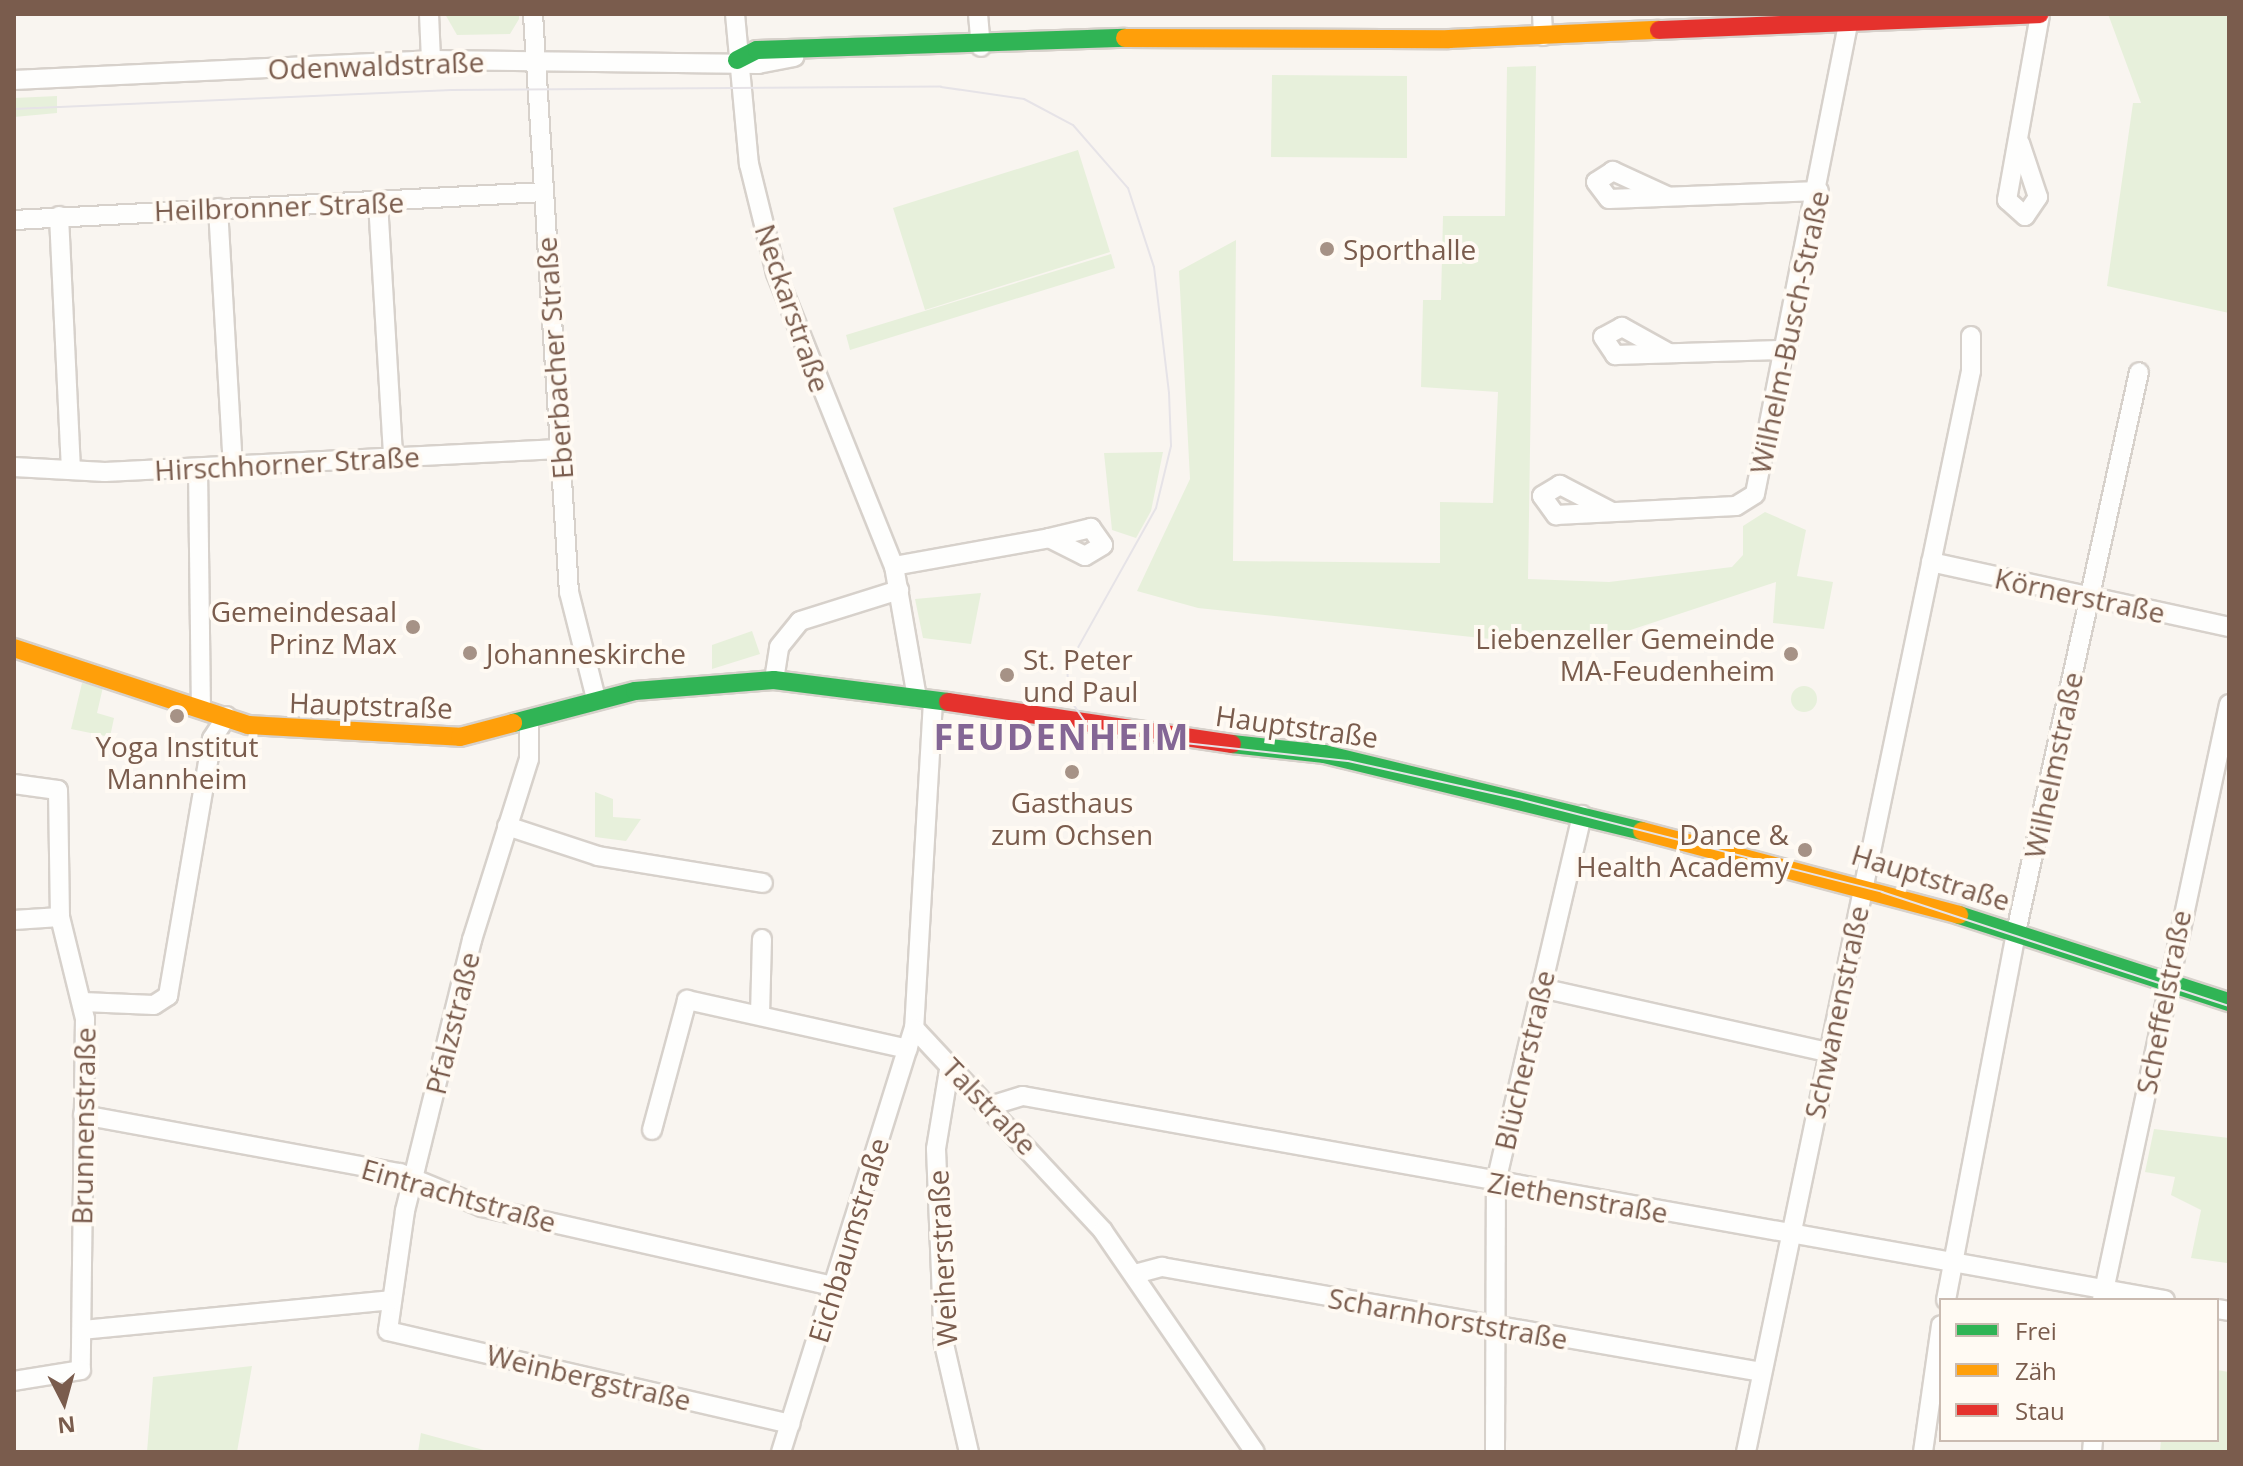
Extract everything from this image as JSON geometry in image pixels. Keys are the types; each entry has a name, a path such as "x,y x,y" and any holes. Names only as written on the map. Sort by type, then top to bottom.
{"street":[{"path":"429,14 431,60"},
{"name":"Eberbacher Straße","path":"533,14 569,592 596,699"},
{"name":"Neckarstraße","path":"735,14 749,164 776,273 894,566 925,699"},
{"path":"978,14 981,47"},
{"path":"1542,14 1543,36"},
{"path":"737,60 757,50 812,54 1149,37 1543,36 1848,26 2040,14 2020,143"},
{"name":"Wilhelm-Busch-Straße","path":"1612,512 1747,503 1788,350 1848,26"},
{"name":"Odenwaldstraße","path":"14,80 431,60 737,60"},
{"path":"1667,196 1819,191"},
{"name":"Heilbronner Straße","path":"14,220 544,192"},
{"path":"378,202 393,458"},
{"path":"218,208 233,466"},
{"path":"59,216 71,470"},
{"name":"Schwanenstraße","path":"1746,1452 1971,371 1971,336"},
{"path":"1669,353 1788,350"},
{"name":"Wilhelmstraße","path":"1946,1298 2016,932 2139,372"},
{"name":"Hirschhorner Straße","path":"14,467 71,470 198,468 559,449"},
{"path":"198,468 201,705"},
{"path":"894,566 1049,538"},
{"name":"Körnerstraße","path":"1931,562 2229,627"},
{"path":"774,680 779,647 800,621 899,590"},
{"name":"Hauptstraße","path":"14,648 275,731 383,740 460,737 596,699 774,680 925,699 1112,732 1355,759 1863,884 2229,1002"},
{"path":"914,1028 925,699"},
{"name":"Scheffelstraße","path":"2102,1295 2166,982 2229,704"},
{"path":"83,1002 154,1005 168,996 212,739 227,716"},
{"name":"Pfalzstraße","path":"388,1331 414,1182 507,826 531,751 529,720"},
{"name":"Brunnenstraße","path":"14,784 58,790 60,917 83,1002 81,1370 14,1381"},
{"name":"Blücherstraße","path":"1495,1452 1496,1182 1582,815"},
{"path":"507,826 598,856 763,883"},
{"path":"14,920 60,917"},
{"path":"760,1015 762,939"},
{"path":"1541,988 1828,1052"},
{"path":"652,1130 687,1000 908,1049"},
{"name":"Eichbaumstraße","path":"781,1452 914,1028"},
{"name":"Talstraße","path":"914,1028 993,1105 1135,1274 1255,1452"},
{"name":"Weiherstraße","path":"950,1064 936,1149 944,1344 969,1452"},
{"name":"Ziethenstraße","path":"993,1105 1023,1096 2102,1295 2140,1298"},
{"name":"Eintrachtstraße","path":"83,1115 400,1173 414,1182 482,1207 833,1286"},
{"name":"Scharnhorststraße","path":"1135,1274 1162,1267 1761,1372"},
{"path":"82,1330 392,1300"},
{"name":"Weinbergstraße","path":"388,1331 790,1424"},
{"path":"1923,1452 1939,1339"}],"green space":[{"path":"445,14 519,14 519,19 510,34 457,35"},
{"path":"2108,14 2229,14 2229,313 2107,286 2133,103 2141,103"},
{"path":"1536,66 1528,579 1609,582 1732,567 1743,555 1743,526 1765,512 1806,530 1797,576 1833,582 1824,629 1773,623 1776,582 1576,648 1198,608 1137,591 1190,479 1179,271 1236,240 1233,561 1440,563 1440,502 1493,503 1498,392 1421,387 1423,300 1441,300 1443,216 1505,216 1507,67"},
{"path":"1272,75 1407,76 1407,158 1271,157"},
{"path":"57,96 57,113 14,117 14,98"},
{"path":"1078,150 1110,252 925,310 893,208"},
{"path":"1111,254 1115,268 850,350 846,335"},
{"path":"1163,452 1151,511 1136,538 1112,530 1104,453"},
{"path":"981,593 971,644 923,638 915,599"},
{"path":"752,631 760,654 712,669 712,645"},
{"path":"82,683 103,687 97,713 114,718 110,737 71,729"},
{"path":"1804,686 1813,690 1817,699 1813,708 1804,712 1795,708 1791,699 1795,690"},
{"path":"595,792 613,799 613,817 641,819 626,841 595,837"},
{"path":"2154,1129 2229,1138 2227,1263 2191,1258 2201,1210 2171,1195 2175,1177 2145,1172"},
{"path":"252,1366 237,1452 147,1452 153,1377"},
{"path":"2219,1370 2229,1372 2229,1452 2160,1452 2161,1442 2219,1442"},
{"path":"421,1433 491,1452 418,1452"}],"tram line":[{"path":"14,109 451,90 941,87 1024,99 1073,125 1128,188 1154,267 1169,393 1171,446 1156,508 1067,667 1069,698 1086,723 1112,735 1348,761 1522,800 1882,892 2229,1006"}],"traffic: fast":[{"path":"737,60 757,50 1125,38"},
{"path":"513,723 635,691 774,680 948,702"},
{"path":"1232,744 1324,754 1642,831"},
{"path":"1959,915 2229,1002"}],"traffic: slow":[{"path":"1125,38 1449,39 1659,30"},
{"path":"14,648 248,725 460,737 513,723"},
{"path":"1642,831 1959,915"}],"traffic: jam":[{"path":"1659,30 2040,14"},
{"path":"948,702 1232,744"}],"place":[{"name":"Sporthalle","path":"1327,249"},
{"name":"Gemeindesaal Prinz Max","path":"413,627"},
{"name":"Johanneskirche","path":"470,653"},
{"name":"Liebenzeller Gemeinde MA-Feudenheim","path":"1791,654"},
{"name":"St. Peter und Paul","path":"1007,675"},
{"name":"Yoga Institut Mannheim","path":"177,716"},
{"name":"Gasthaus zum Ochsen","path":"1072,772"},
{"name":"Dance & Health Academy","path":"1805,850"}],"district":[{"name":"FEUDENHEIM","path":"1062,737"}]}
